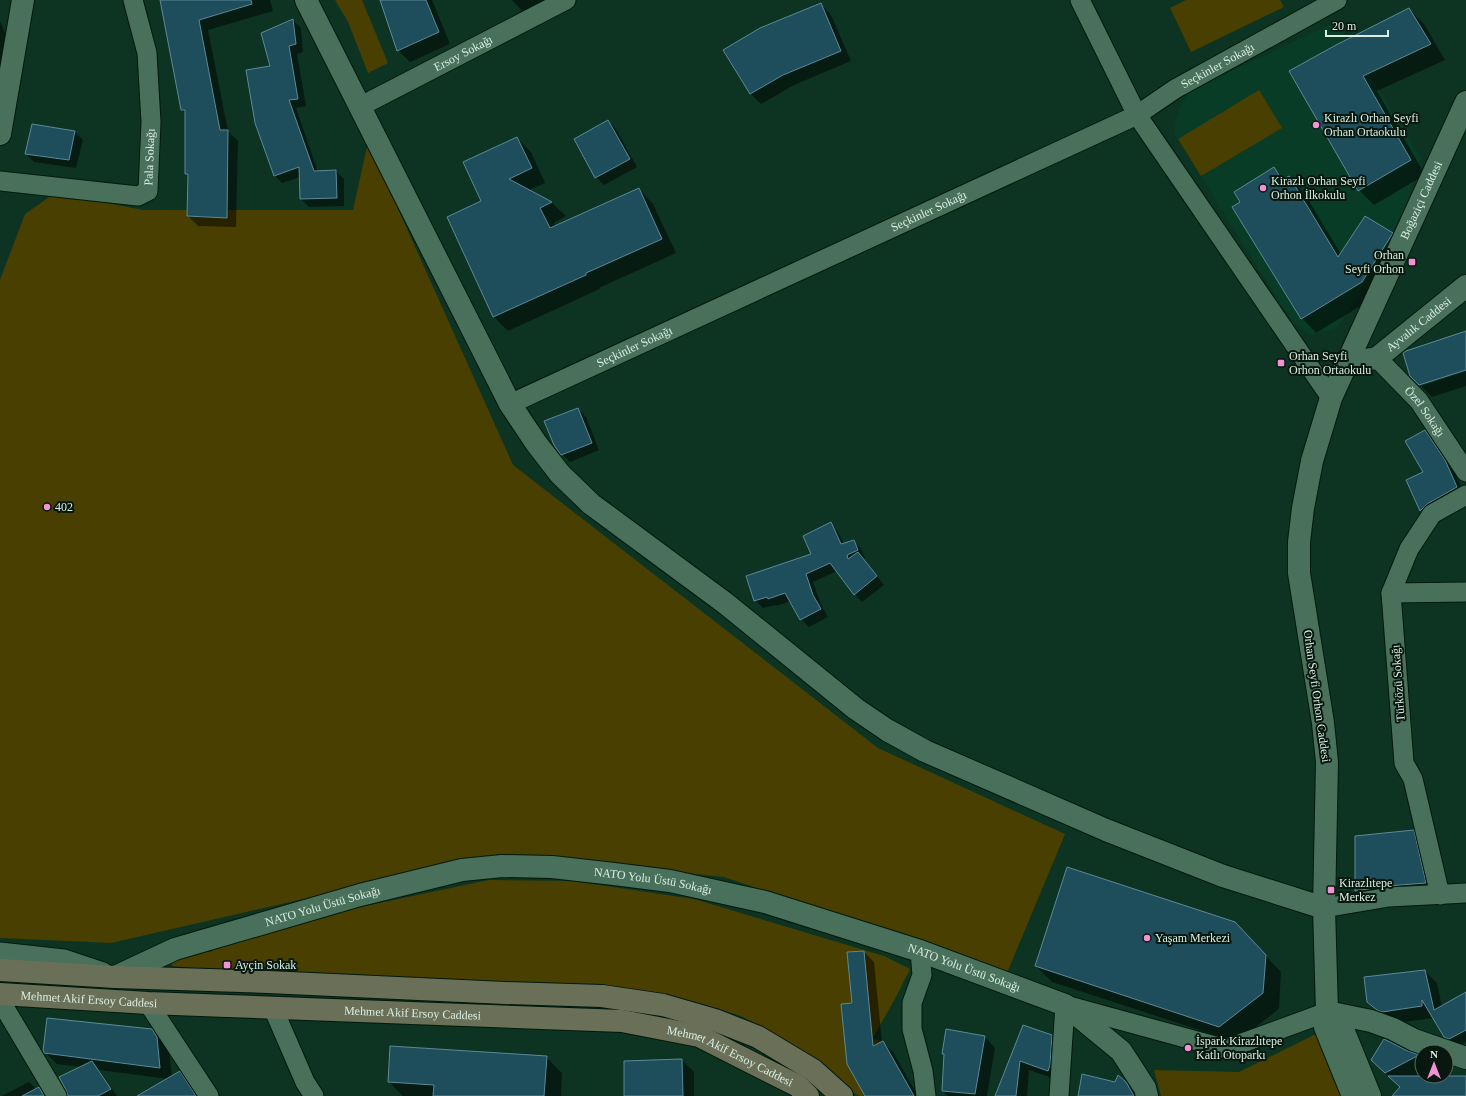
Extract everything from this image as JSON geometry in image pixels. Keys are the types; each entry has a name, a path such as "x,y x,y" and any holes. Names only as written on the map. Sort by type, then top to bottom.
{"main road":[{"name":"Mehmet Akif Ersoy Caddesi","path":"0,970 115,977 602,996 663,1005 715,1020 758,1037 813,1070 842,1096"},
{"path":"114,1000 115,977"},
{"path":"268,982 273,1008"},
{"name":"Mehmet Akif Ersoy Caddesi","path":"0,994 148,1003 622,1021 699,1036 798,1086 808,1096"}],"street":[{"path":"0,134 23,0"},
{"name":"Pala Sokağı","path":"0,181 138,196 148,191 151,122 147,53 133,0"},
{"path":"306,0 361,106 510,404 536,443 560,474 591,504 725,603 856,709 887,730 925,751 1106,830 1223,876 1324,908 1388,897 1440,895 1464,896"},
{"name":"Ersoy Sokağı","path":"361,106 566,0"},
{"path":"1080,0 1137,115 1331,398"},
{"name":"Seçkinler Sokağı","path":"510,404 1137,115 1175,90 1337,0"},
{"name":"Boğaziçi Caddesi","path":"1346,363 1466,102"},
{"name":"Ayvalık Caddesi","path":"1346,363 1377,358 1466,286"},
{"name":"Özel Sokağı","path":"1377,358 1419,401 1466,472"},
{"name":"Orhan Seyfi Orhon Caddesi","path":"1346,363 1331,398 1312,461 1303,508 1299,542 1299,573 1323,723 1327,762 1324,908 1328,1012 1325,1027 1353,1096"},
{"name":"Türközü Sokağı","path":"1440,895 1413,779 1404,763 1391,592 1409,549 1432,514 1466,495"},
{"path":"1391,592 1466,592"},
{"name":"NATO Yolu Üstü Sokağı","path":"115,977 175,949 353,898 462,870 502,866 552,867 670,881 765,902 920,951 1064,1005 1121,1052 1145,1088 1147,1096"},
{"path":"920,951 922,975 912,1003 912,1029 923,1071 926,1096"},
{"name":"Mehmet Akif Ersoy Caddesi","path":"0,952 64,959 115,977"},
{"path":"0,1000 57,1096"},
{"path":"148,1003 209,1096"},
{"path":"1059,1096 1064,1005 1226,1049 1328,1012 1371,1021 1393,1029 1414,1040 1466,1058"},
{"path":"273,1008 305,1082 314,1096"},
{"path":"1328,1012 1340,1022 1370,1096"}],"shaded area":[{"path":"335,0 362,0 388,63 368,73 348,22"},
{"path":"1186,0 1280,0 1284,7 1191,52 1170,8"},
{"path":"1336,22 1421,157 1404,214 1391,241 1338,327 1310,335 1291,320 1175,135 1175,124 1187,94 1212,80"},
{"path":"1259,90 1282,128 1201,176 1178,139"},
{"path":"368,142 513,465 878,748 1065,834 1007,973 724,877 500,854 111,943 0,938 0,280 25,214 55,193 143,210 353,210"},
{"path":"489,880 572,881 694,899 884,956 910,969 872,1039 883,1041 846,1061 865,1096 859,1096 851,1091 762,1027 741,1016 691,1001 615,986 543,985 194,968 172,966 170,960 197,952 211,952 215,947 341,911"},
{"path":"1318,1033 1343,1096 1161,1096 1154,1070 1239,1072"}],"building":[{"path":"160,0 251,0 252,4 199,20 220,130 228,130 227,218 187,216 188,174 185,174 185,110 181,110"},
{"path":"380,0 426,0 439,32 397,51"},
{"path":"821,3 841,51 783,75 750,94 723,50 760,28"},
{"path":"1409,8 1431,44 1363,76 1411,160 1358,191 1289,71"},
{"path":"293,19 296,44 289,46 298,99 289,100 314,171 336,170 337,198 300,199 299,167 274,176 255,123 246,70 270,66 261,33"},
{"path":"608,120 630,159 595,178 574,139"},
{"path":"32,124 75,131 69,160 25,154"},
{"path":"517,137 532,168 509,179 552,202 540,208 550,228 639,188 662,239 493,317 447,217 481,201 463,162"},
{"path":"1274,167 1282,180 1289,176 1338,257 1365,216 1393,233 1362,282 1301,319 1232,207 1240,202 1234,192"},
{"path":"1466,331 1466,370 1419,385 1410,376 1403,353"},
{"path":"578,408 592,443 561,455 554,445 544,421"},
{"path":"1425,430 1445,460 1457,487 1427,504 1420,511 1406,480 1423,472 1405,441"},
{"path":"831,522 841,544 854,540 858,550 847,555 848,559 858,552 877,576 854,595 830,563 806,574 813,595 821,609 800,620 785,593 768,599 767,597 754,601 746,576 811,554 803,536"},
{"path":"1414,830 1426,883 1387,886 1355,891 1355,836"},
{"name":"Yaşam Merkezi","path":"1067,867 1235,922 1266,955 1263,993 1219,1027 1035,966"},
{"path":"864,951 873,1046 883,1041 914,1096 865,1096 847,1064 841,1004 852,1003 847,952"},
{"path":"1425,970 1434,1010 1466,992 1466,1030 1449,1039 1444,1037 1422,1000 1422,1006 1382,1012 1367,1002 1364,977"},
{"path":"47,1018 152,1029 157,1037 160,1068 44,1053"},
{"path":"1023,1025 1052,1035 1050,1065 1048,1071 1020,1061 1016,1096 995,1096"},
{"path":"946,1029 985,1036 975,1094 942,1091 944,1054 942,1054"},
{"path":"1384,1039 1414,1053 1414,1058 1385,1073 1371,1060"},
{"path":"390,1046 547,1056 544,1096 433,1096 434,1085 388,1082"},
{"path":"682,1059 683,1096 624,1096 624,1061"},
{"path":"92,1061 111,1089 98,1096 68,1096 59,1077"},
{"path":"180,1071 196,1096 137,1096"},
{"path":"1082,1074 1115,1082 1118,1075 1126,1082 1134,1096 1078,1096"},
{"path":"1388,1076 1414,1076 1414,1084 1454,1084 1454,1076 1466,1076 1466,1096 1392,1096 1400,1087"},
{"path":"39,1087 44,1096 22,1096"}],"place":[{"name":"Kirazlı Orhan Seyfi Orhan Ortaokulu","path":"1316,125"},
{"name":"Kirazlı Orhan Seyfi Orhon İlkokulu","path":"1263,188"},
{"name":"Orhan Seyfi Orhon","path":"1412,262"},
{"name":"Orhan Seyfi Orhon Ortaokulu","path":"1281,363"},
{"name":"402","path":"47,507"},
{"name":"Kirazlıtepe Merkez","path":"1331,890"},
{"name":"Yaşam Merkezi","path":"1147,938"},
{"name":"Ayçin Sokak","path":"227,965"},
{"name":"İspark Kirazlıtepe Katlı Otoparkı","path":"1188,1048"}]}
